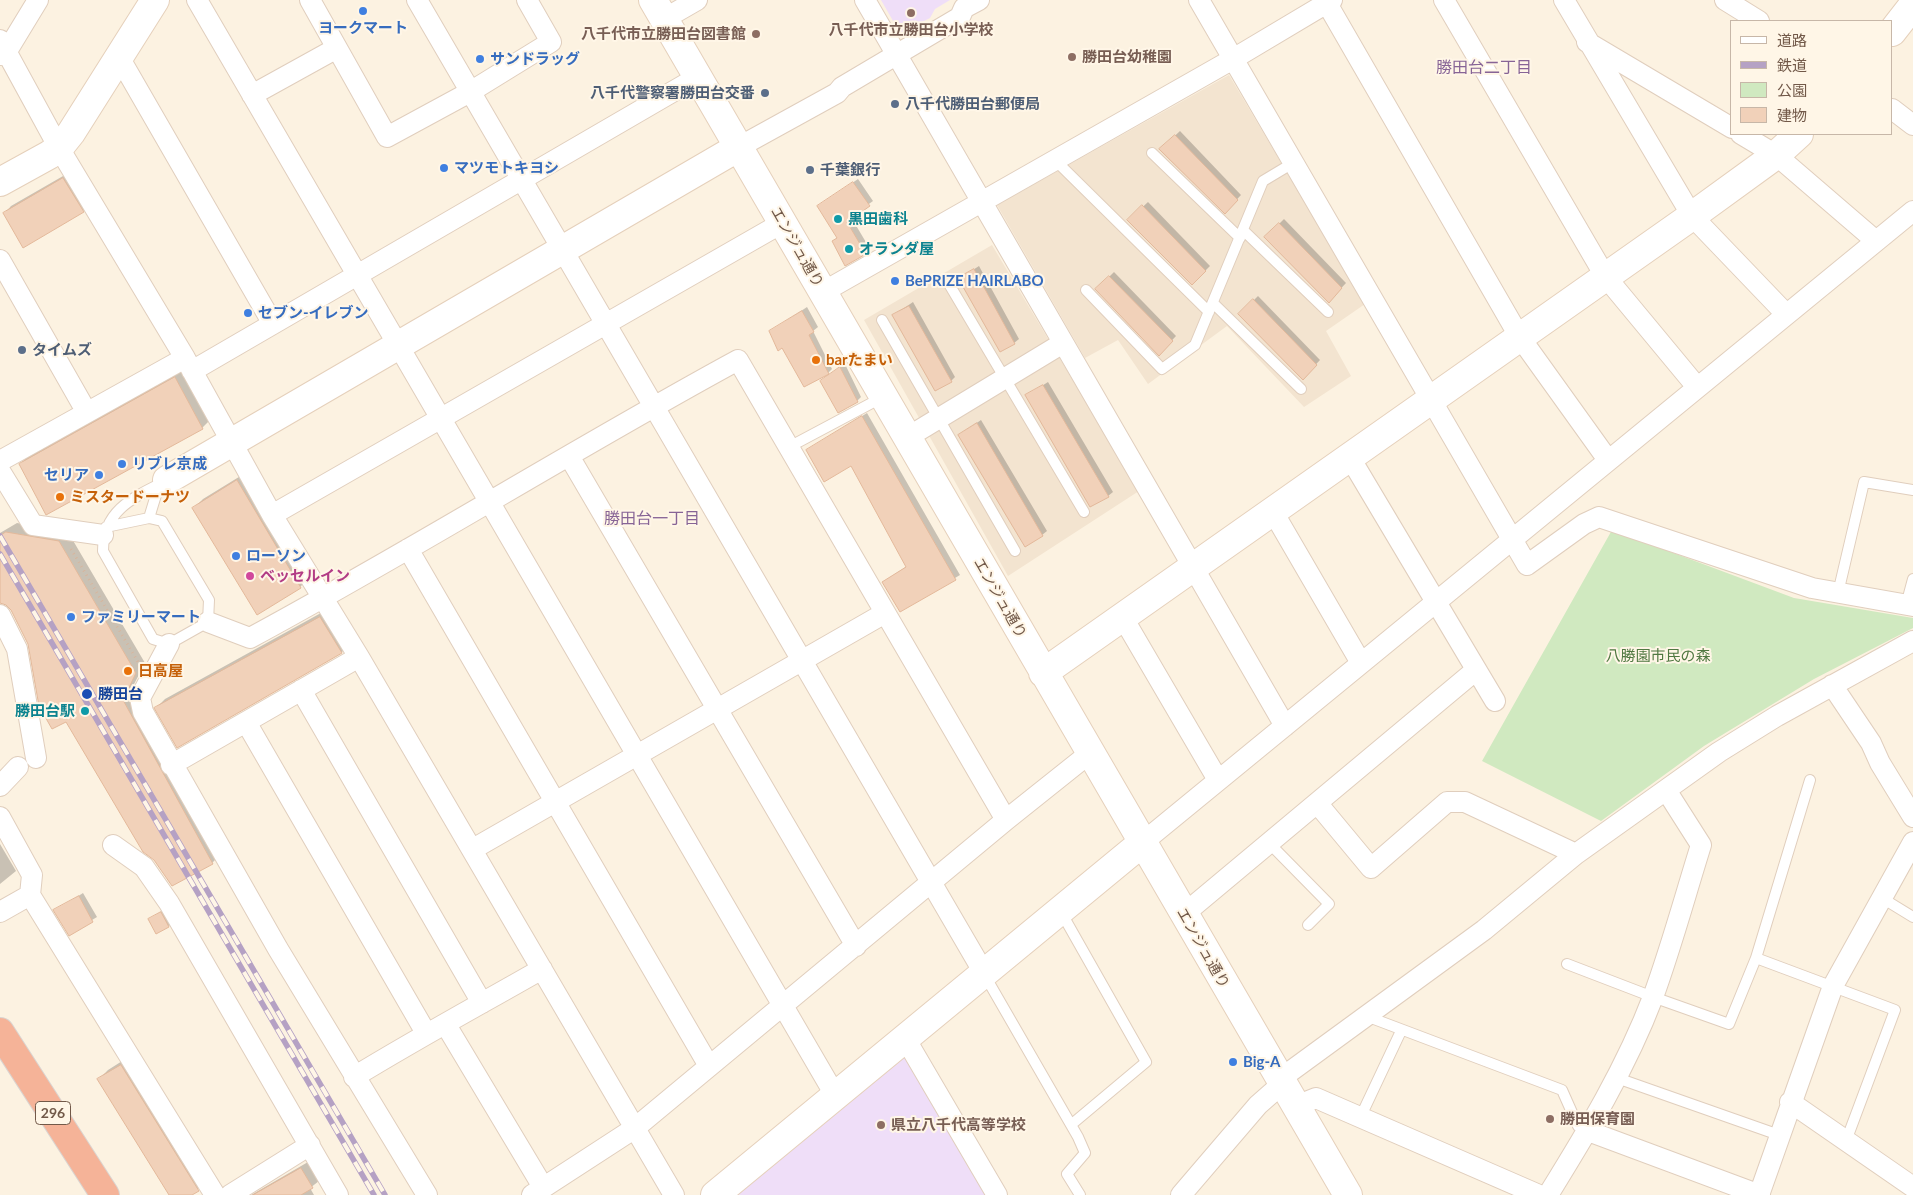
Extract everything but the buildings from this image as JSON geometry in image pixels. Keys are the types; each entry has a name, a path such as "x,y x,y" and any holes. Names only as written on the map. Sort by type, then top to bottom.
{"highway":[{"name":"296","path":"0,1032 105,1195"}],"street":[{"path":"38,0 2,48 59,148 188,364 272,515 360,656 674,1195"},
{"path":"0,182 59,148 71,133 155,0"},
{"path":"197,0 835,1095"},
{"path":"310,0 387,137 470,92 551,42 527,0"},
{"path":"417,0 984,974"},
{"path":"658,10 697,0"},
{"path":"865,0 1285,726"},
{"path":"167,480 739,147 837,93 842,86 960,17 964,8 979,0"},
{"path":"1199,0 1527,565 1584,524 1599,517 1812,588 1910,606"},
{"path":"1444,0 1605,276 1697,387"},
{"path":"1564,0 1692,216 1786,314"},
{"path":"1724,0 1757,20"},
{"path":"823,292 1234,59 1328,1 1519,336 1608,460"},
{"path":"1893,31 1913,5"},
{"name":"エンジュ通り","path":"658,10 908,436 1043,673 1348,1195"},
{"path":"1587,41 1730,127"},
{"path":"252,95 337,48"},
{"path":"119,57 273,324"},
{"path":"0,461 86,411 273,324 698,77"},
{"path":"1893,110 1913,125"},
{"path":"1743,135 1776,155 1876,241"},
{"path":"1043,673 1692,216 1776,155 1798,135"},
{"path":"715,1195 1913,211"},
{"path":"272,515 782,223"},
{"path":"0,260 86,411"},
{"path":"908,436 1063,343"},
{"path":"208,622 250,638 324,598 654,406 738,360 1006,820"},
{"path":"568,456 856,946"},
{"path":"1349,456 1495,700"},
{"path":"0,471 33,525 105,531"},
{"path":"1272,510 1361,663"},
{"path":"408,549 709,1066"},
{"path":"473,849 884,613"},
{"path":"0,615 17,649 36,758"},
{"path":"1122,616 1218,780"},
{"path":"1181,1195 1258,1105 1286,1090 1365,1016 1484,930 1576,854 1727,747 1832,685 1913,641"},
{"path":"169,644 140,698 143,712 171,765 354,1077 427,1195"},
{"path":"171,765 360,656"},
{"path":"1184,914 1476,670"},
{"path":"1832,685 1871,743 1880,763 1913,817"},
{"path":"301,690 482,1003"},
{"path":"246,722 426,1033"},
{"path":"446,1024 537,1191 635,1128 1006,820 1090,753"},
{"path":"0,786 18,767"},
{"path":"1548,1195 1588,1131 1617,1078 1653,998 1701,845 1666,790"},
{"path":"1316,803 1371,868 1446,802 1465,802 1576,854"},
{"path":"0,817 32,875 30,895 215,1195"},
{"path":"1588,1131 1759,1195 1790,1102 1833,986 1913,842"},
{"path":"113,845 144,867 169,903 338,1195"},
{"path":"0,912 30,895"},
{"path":"354,1077 426,1033 446,1024 542,969"},
{"path":"905,1038 997,1195"},
{"path":"1286,1090 1316,1098 1539,1195"},
{"path":"1790,1102 1913,1187"},
{"path":"230,1195 310,1145"}],"lane":[{"path":"1152,153 1328,312"},
{"path":"1056,161 1211,308 1301,389"},
{"path":"1086,290 1162,369 1195,345 1263,181 1293,163"},
{"path":"948,284 1084,512"},
{"path":"882,320 1015,551"},
{"path":"789,447 884,396"},
{"path":"149,518 156,494 167,480"},
{"path":"105,531 149,518 162,521 209,600 208,622 169,644 153,639 103,551 105,531 119,510 132,498 167,480"},
{"path":"1838,593 1864,482 1913,490"},
{"path":"1910,606 1913,579"},
{"path":"1567,964 1653,998 1729,1024 1756,958 1810,780"},
{"path":"1269,843 1329,904 1308,925"},
{"path":"1882,898 1913,917"},
{"path":"1060,911 1146,1062 1072,1124"},
{"path":"1756,958 1895,1010 1846,1141"},
{"path":"984,974 1072,1124 1085,1153 1068,1174 1080,1195"},
{"path":"1365,1016 1562,1090 1578,1126 1588,1131"},
{"path":"1360,1118 1401,1031"},
{"path":"1617,1078 1779,1135"}],"path":[{"path":"102,615 109,612"}],"shaded area":[{"name":"八千代市立勝田台小学校","path":"881,0 950,0 935,9 930,18 900,33"},
{"path":"1229,75 1365,304 1326,331 1351,376 1304,407 1227,326 1148,384 1118,340 1085,358 997,205"},
{"path":"992,245 1139,491 1008,576 864,320"},
{"name":"県立八千代高等学校","path":"902,1052 990,1195 728,1195"}],"green space":[{"name":"八勝園市民の森","path":"1612,530 1794,598 1913,618 1913,628 1814,679 1704,746 1601,821 1482,761"}],"railway":[{"path":"0,536 385,1195"},
{"path":"0,554 374,1195"}],"place":[{"name":"ヨークマート","path":"363,11"},
{"name":"八千代市立勝田台小学校","path":"911,13"},
{"name":"八千代市立勝田台図書館","path":"756,34"},
{"name":"勝田台幼稚園","path":"1072,57"},
{"name":"サンドラッグ","path":"480,59"},
{"name":"八千代警察署勝田台交番","path":"765,93"},
{"name":"八千代勝田台郵便局","path":"895,104"},
{"name":"マツモトキヨシ","path":"444,168"},
{"name":"千葉銀行","path":"810,170"},
{"name":"黒田歯科","path":"838,219"},
{"name":"オランダ屋","path":"849,249"},
{"name":"BePRIZE HAIRLABO","path":"895,281"},
{"name":"セブン-イレブン","path":"248,313"},
{"name":"タイムズ","path":"22,350"},
{"name":"barたまい","path":"816,360"},
{"name":"リブレ京成","path":"122,464"},
{"name":"セリア","path":"99,475"},
{"name":"ミスタードーナツ","path":"60,497"},
{"name":"ローソン","path":"236,556"},
{"name":"ベッセルイン","path":"250,576"},
{"name":"ファミリーマート","path":"71,617"},
{"name":"日高屋","path":"128,671"},
{"name":"勝田台","path":"87,694"},
{"name":"勝田台駅","path":"85,711"},
{"name":"Big-A","path":"1233,1062"},
{"name":"勝田保育園","path":"1550,1119"},
{"name":"県立八千代高等学校","path":"881,1125"}],"district":[{"name":"勝田台二丁目","path":"1484,68"},
{"name":"勝田台一丁目","path":"652,519"}]}
